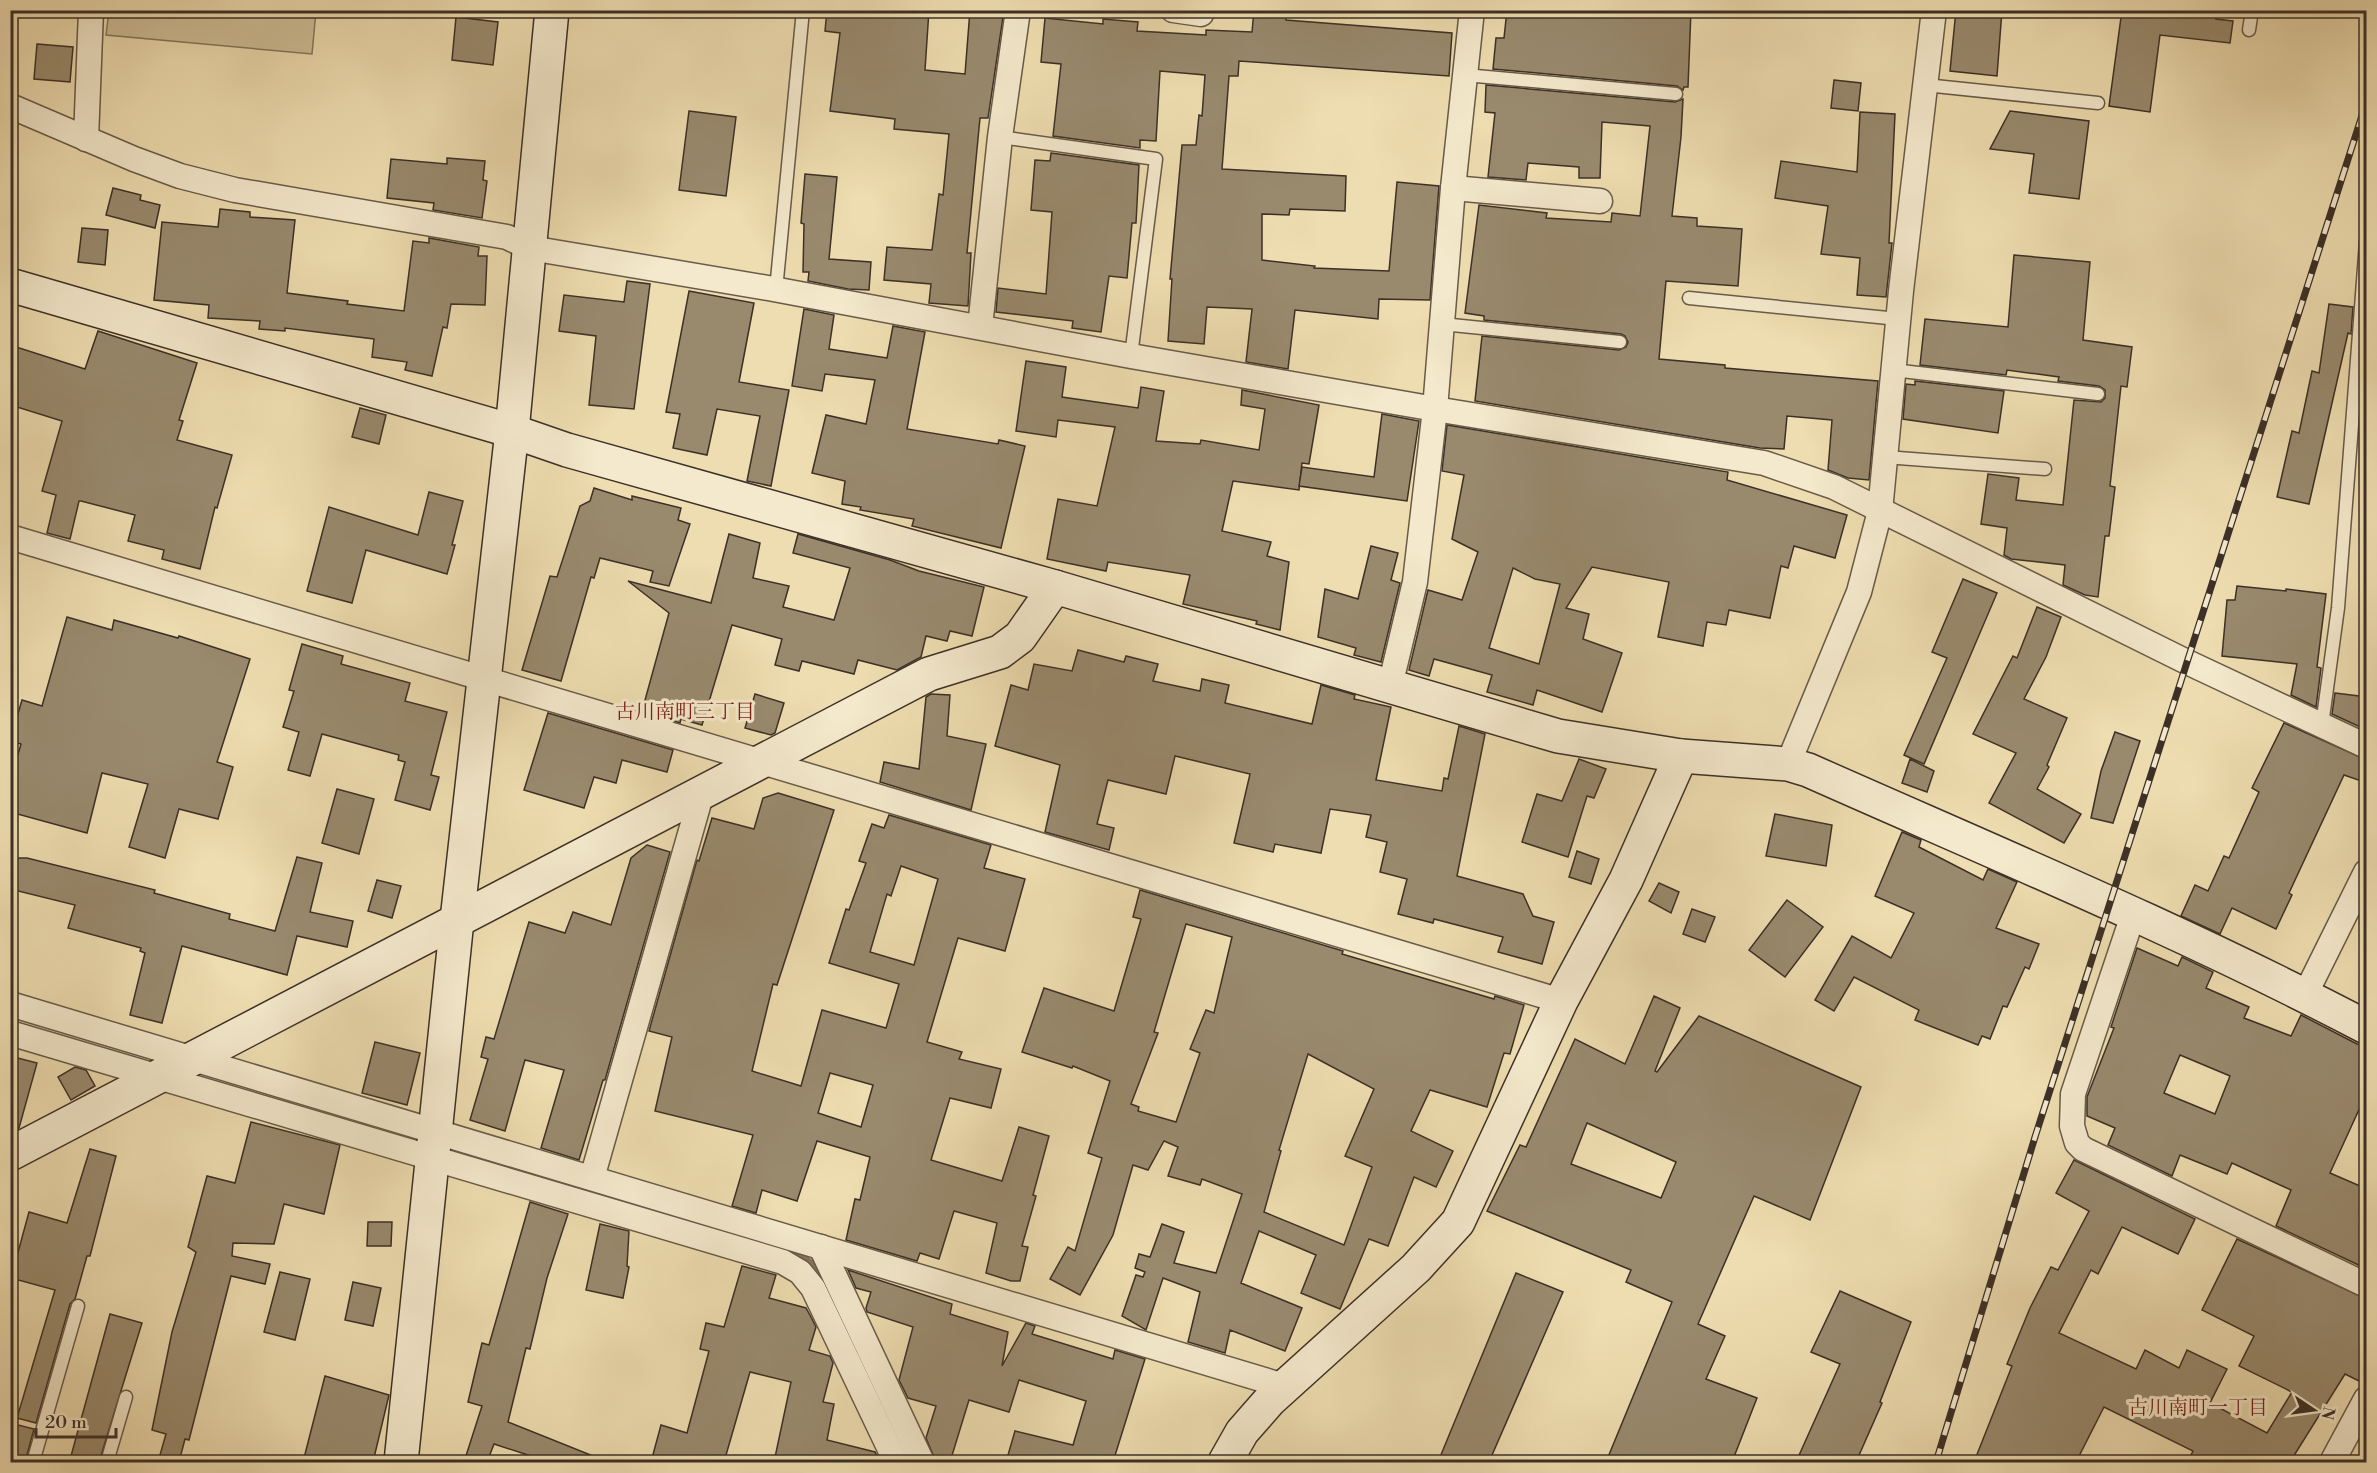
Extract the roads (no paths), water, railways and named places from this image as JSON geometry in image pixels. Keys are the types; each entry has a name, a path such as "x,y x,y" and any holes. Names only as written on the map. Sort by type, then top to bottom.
{"street":[{"path":"86,139 91,10"},
{"path":"401,1462 512,431 552,10"},
{"path":"980,327 1000,137 1018,10"},
{"path":"1173,10 1201,14"},
{"path":"1390,686 1415,582 1436,409 1453,188 1472,10"},
{"path":"1788,764 1859,592 1880,511 1898,320 1934,10"},
{"path":"10,106 180,176 235,190 507,237 530,248 776,290 1131,356 1764,463 1833,487 2187,662 2367,746"},
{"path":"1453,188 1600,201"},
{"path":"10,285 512,431 567,450 1055,587 1558,736 1681,756 1788,764 1808,770 2133,915 2305,995 2367,1027"},
{"path":"10,537 1561,1001"},
{"path":"10,1154 929,674 1000,652 1020,637 1055,587"},
{"path":"1225,1462 1242,1432 1284,1386 1416,1268 1458,1222 1561,1001 1626,880 1681,756"},
{"path":"592,1178 702,792"},
{"path":"2305,995 2367,872"},
{"path":"2133,915 2073,1094 2072,1126 2077,1143 2094,1154 2367,1285"},
{"path":"10,1004 192,1058 434,1145 710,1227 821,1247 1284,1386"},
{"path":"10,1033 157,1077 434,1145 592,1178 710,1227 783,1262 800,1272 813,1288 896,1462"},
{"path":"821,1247 922,1462"},
{"path":"2332,1462 2367,1399"}],"lane":[{"path":"776,290 803,10"},
{"path":"2249,30 2252,10"},
{"path":"1465,75 1676,94"},
{"path":"1925,85 2098,103"},
{"path":"1000,137 1156,159 1131,356"},
{"path":"2322,725 2338,608 2367,242"},
{"path":"1689,298 1898,320"},
{"path":"1442,324 1620,342"},
{"path":"1893,370 2098,393"},
{"path":"1885,457 2045,469"},
{"path":"33,1462 78,1306"},
{"path":"107,1462 126,1397"}],"waterway":[{"path":"538,1177 756,1240"},
{"path":"775,1245 806,1259 818,1270 827,1285"}],"railway":[{"path":"1936,1462 2035,1137 2366,103"}],"district":[{"name":"古川南町三丁目","path":"685,712"},
{"name":"古川南町一丁目","path":"2198,1408"}]}
